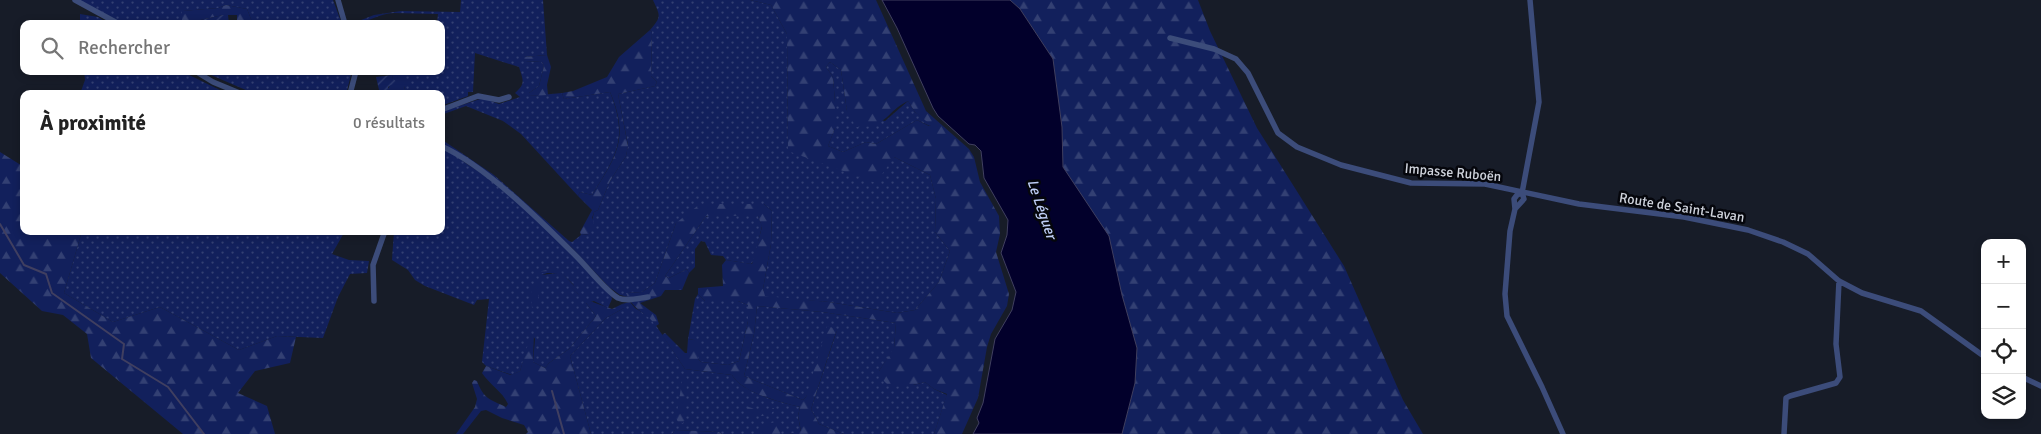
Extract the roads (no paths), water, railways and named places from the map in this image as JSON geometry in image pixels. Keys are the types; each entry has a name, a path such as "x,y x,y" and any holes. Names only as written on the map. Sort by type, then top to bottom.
{"street":[{"path":"75,0 112,20"},
{"path":"338,0 345,20"},
{"path":"1530,0 1538,74 1538,102 1522,193 1524,199 1515,209 1510,232 1505,294 1507,316 1563,434"},
{"name":"Impasse Ruboën","path":"1170,38 1214,49 1236,58 1248,72 1274,128 1297,147 1342,165 1411,183 1485,184 1522,193"},
{"path":"202,75 232,90"},
{"path":"351,90 355,75"},
{"path":"445,108 478,96 498,100 510,97"},
{"path":"445,148 470,163 514,198 571,251 615,296 629,300 648,296"},
{"name":"Route de Saint-Lavan","path":"1522,193 1579,204 1684,217 1748,230 1783,242 1808,254 1839,281 1862,293 1921,311 1981,353"},
{"path":"374,301 374,265 384,235"},
{"path":"1784,434 1786,398 1836,383 1840,377 1836,344 1839,281"},
{"path":"2026,379 2041,386"}],"water":[{"name":"Le Léguer","path":"882,0 1010,0 1020,9 1053,59 1062,127 1063,167 1109,236 1122,295 1137,348 1135,383 1122,434 973,434 979,423 977,418 983,403 995,339 1012,310 1016,292 1001,253 1007,235 1008,220 984,178 981,151 975,145 969,144 938,116"}],"waterway":[{"path":"0,224 24,265 46,274 52,293 124,344 122,359 168,387 204,434"},
{"path":"552,391 564,434"}]}
